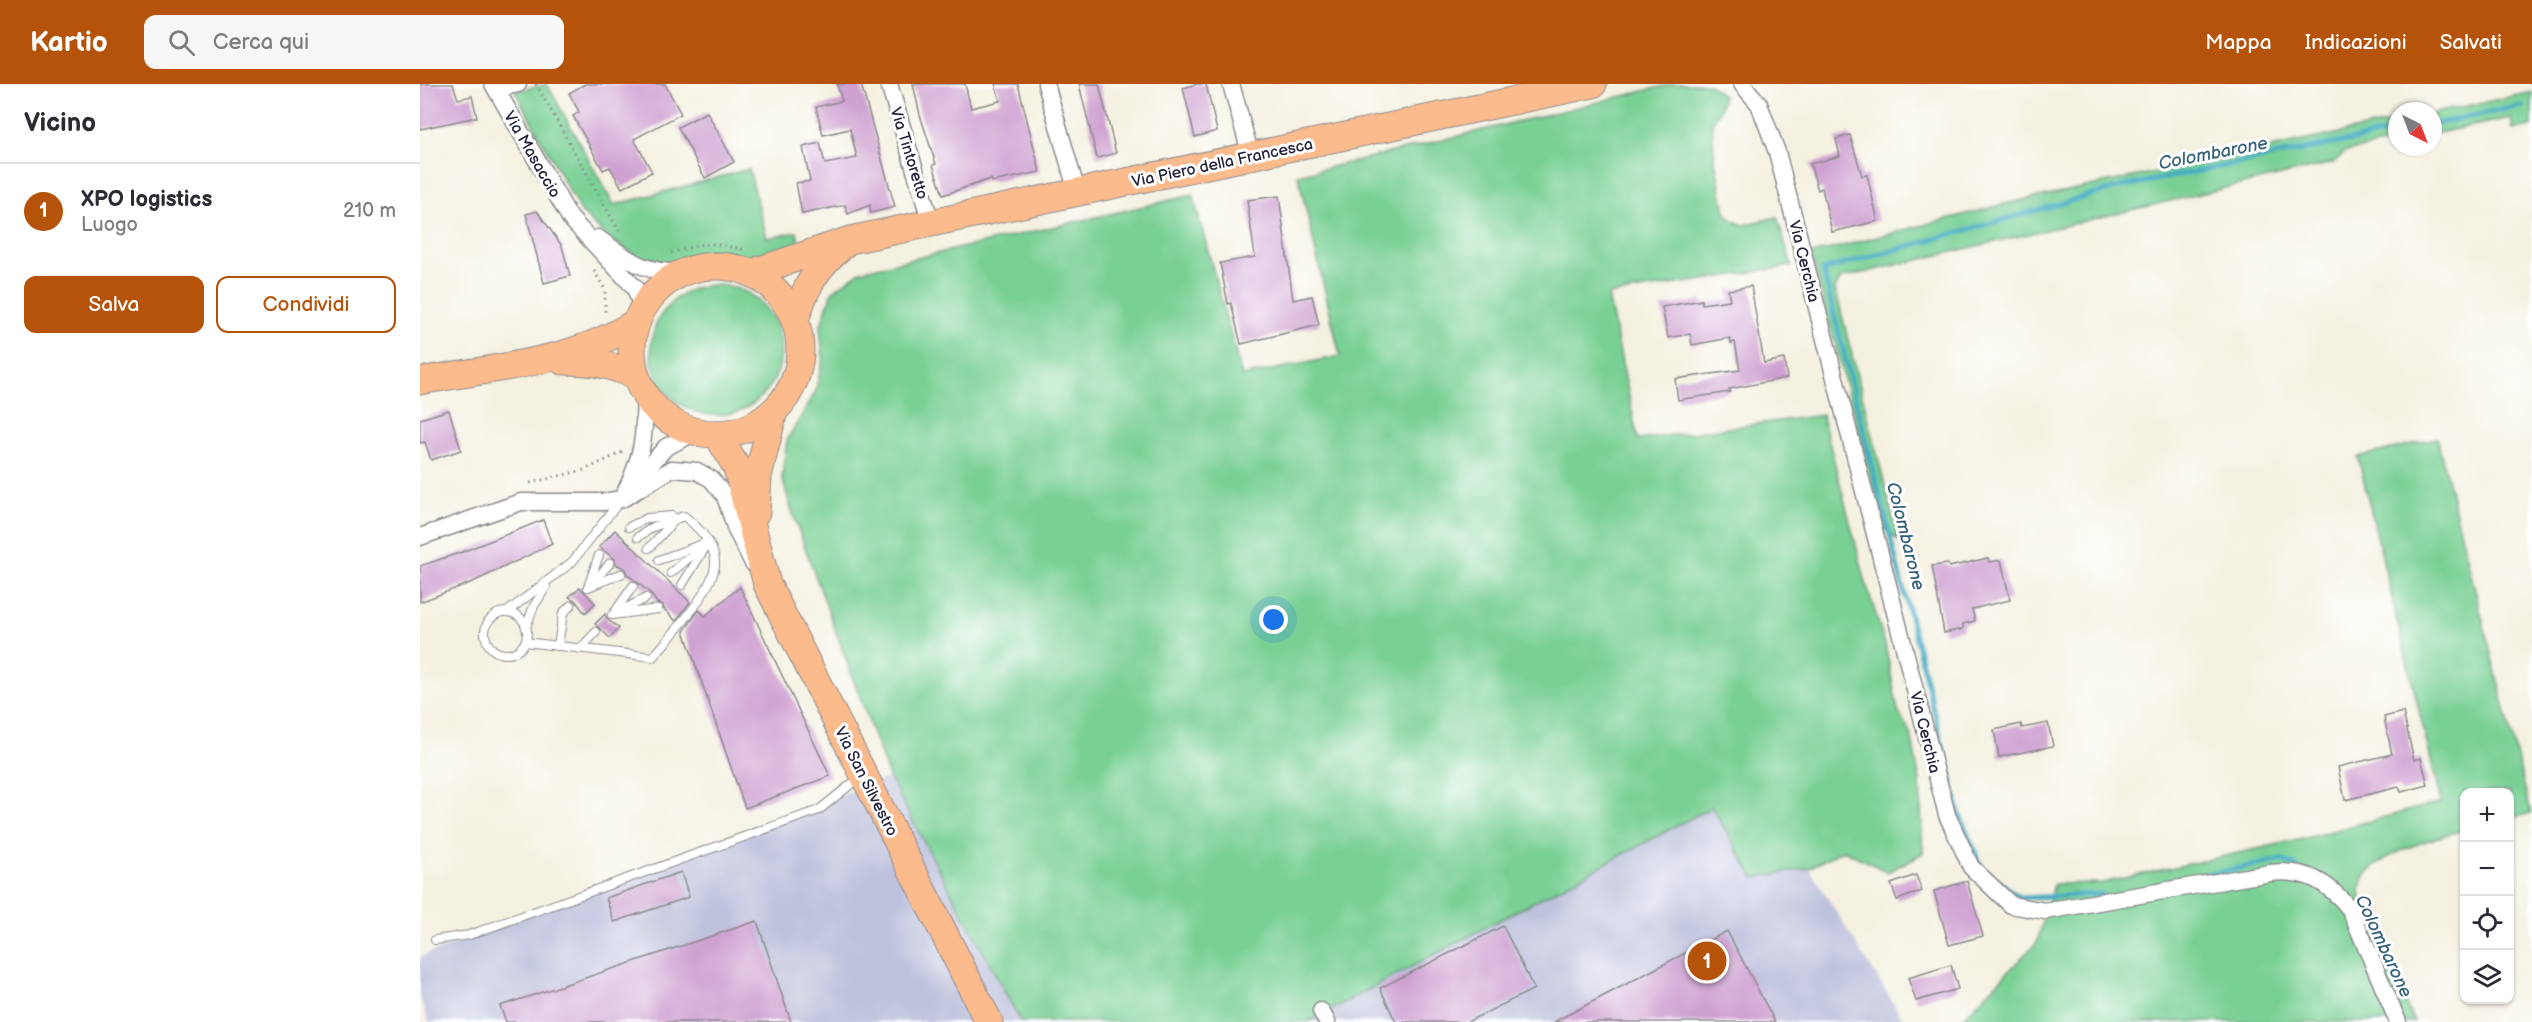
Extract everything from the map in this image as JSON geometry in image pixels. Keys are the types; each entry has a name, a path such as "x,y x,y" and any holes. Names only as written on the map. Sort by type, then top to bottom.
{"main road":[{"name":"Via Piero della Francesca","path":"754,262 803,255 850,240 1593,84"},
{"name":"Via Piero della Francesca","path":"798,302 808,282 825,260 850,240"},
{"path":"640,385 632,341 638,317 650,297 669,280 676,262 695,268 754,262 790,310 798,302"},
{"path":"529,362 594,362 612,365 640,385 657,410 676,424 707,433 740,430 774,411 788,394 798,366 798,302"},
{"path":"420,381 529,362 588,347 617,335 638,317"},
{"name":"Via San Silvestro","path":"755,537 758,476 774,411"},
{"name":"Via San Silvestro","path":"707,433 737,468 767,584 989,1022"}],"street":[{"name":"Via Masaccio","path":"518,84 495,87 570,218 635,288 640,302 638,317"},
{"name":"Via Tintoretto","path":"889,84 931,223"},
{"path":"1046,84 1077,192"},
{"path":"1231,84 1251,156"},
{"name":"Via Cerchia","path":"1742,84 1759,104 1777,152 1947,815 1971,867 2011,905 2044,911 2270,873 2289,871 2308,876 2338,895 2350,909 2398,1022"},
{"name":"Via Masaccio","path":"570,218 645,269 663,273 676,262"},
{"path":"622,499 641,456 645,428 640,385"},
{"path":"622,499 666,447 707,433"},
{"path":"420,537 521,502 603,502 622,499 672,469 698,471 711,479 724,496 749,557 767,584"}],"lane":[{"path":"553,578 534,606 526,627 525,642 521,648 510,654 497,652 489,645 486,635 488,624 496,615 507,612 553,578 585,548 622,499"},
{"path":"638,537 653,527 679,516"},
{"path":"649,548 679,516"},
{"path":"525,642 653,657 697,604 708,585 715,560 708,542 697,526 684,516 647,518 629,527"},
{"path":"659,560 708,542"},
{"path":"671,573 708,542"},
{"path":"682,585 708,542"},
{"path":"588,587 599,555"},
{"path":"588,587 610,563"},
{"path":"588,587 621,574"},
{"path":"612,615 633,586"},
{"path":"612,615 646,598"},
{"path":"558,646 563,613 571,605"},
{"path":"612,615 658,609"},
{"path":"507,612 519,617 526,627"},
{"path":"580,649 596,632"},
{"path":"435,940 469,935 819,810 844,792 863,774"}],"path":[{"path":"536,84 621,234"},
{"path":"2531,84 2532,89"},
{"path":"676,262 715,243 754,262"},
{"path":"588,262 605,289 606,313 599,321"},
{"path":"528,484 584,470 627,450"}],"shaded area":[{"path":"889,777 1021,1022 429,1022 420,999 420,957"},
{"path":"1713,807 1754,878 1809,868 1905,1022 1308,1022"}],"green space":[{"path":"547,84 614,205 749,169 767,238 797,232 800,247 761,258 710,253 663,264 647,262 608,238 580,211 515,91"},
{"path":"1672,84 1710,84 1723,96 1720,110 1712,123 1714,155 1725,212 1732,220 1743,225 1777,217 1792,266 1608,295 1638,440 1822,415 1866,583 1885,644 1898,711 1911,734 1920,782 1923,853 1888,872 1843,850 1809,868 1754,878 1712,807 1308,1022 1021,1022 889,777 792,512 782,477 787,440 815,393 823,358 820,328 832,292 860,271 1193,195 1242,376 1340,356 1298,175"},
{"path":"2532,92 2532,127 2513,130 2511,118 2442,132 2442,111"},
{"path":"2388,123 2388,143 2345,152 2333,163 1841,278 1835,288 1899,541 1884,529 1811,254 2009,203"},
{"path":"716,285 741,290 762,304 776,325 781,350 776,375 762,396 741,410 716,415 691,410 670,396 656,375 651,350 656,325 670,304 691,290"},
{"path":"2437,438 2531,813 2514,818 2514,788 2460,788 2460,831 2403,850 2374,867 2365,877 2360,889 2366,913 2414,1022 1959,1022 2037,942 2054,884 2102,883 2302,839 2441,802 2358,457"}],"building":[{"path":"420,84 453,84 458,99 472,96 477,117 420,129"},
{"path":"585,84 665,84 681,114 634,139 652,172 622,188 610,167 603,170 573,116 579,112 569,93"},
{"path":"837,84 861,84 895,207 871,213 870,205 848,214 845,205 802,214 796,183 810,181 803,147 820,143 825,164 857,158 850,129 823,135 816,107 842,101"},
{"path":"913,84 965,84 971,108 1000,101 995,84 1018,84 1040,172 992,182 991,179 943,195 933,165 936,164 920,115"},
{"path":"1079,84 1099,84 1116,153 1097,158"},
{"path":"1206,84 1217,131 1195,137 1183,88"},
{"path":"707,112 734,162 705,178 678,127"},
{"path":"1850,135 1862,176 1867,175 1878,221 1832,232 1822,188 1818,190 1810,164 1840,156 1836,139"},
{"path":"1279,196 1293,300 1312,296 1319,325 1241,344 1231,303 1228,304 1220,263 1255,257 1247,200"},
{"path":"537,211 562,246 570,276 544,283 526,214"},
{"path":"1751,286 1764,363 1784,359 1787,378 1729,389 1730,392 1678,400 1675,379 1740,370 1735,342 1731,343 1730,338 1692,345 1690,334 1668,338 1662,307 1702,300 1702,304 1730,300 1728,290"},
{"path":"449,410 461,450 431,460 425,442 420,443 420,419"},
{"path":"543,520 552,544 475,581 420,602 420,566"},
{"path":"615,530 690,602 676,621 663,605 657,603 650,593 627,574 625,569 616,564 615,559 599,547"},
{"path":"1988,558 1989,562 2001,560 2010,600 1972,609 1975,621 1963,624 1963,629 1944,633 1932,566 1948,564 1949,567"},
{"path":"580,587 595,603 585,613 575,600 569,597"},
{"path":"740,587 830,776 745,808 684,631 699,610 705,616"},
{"path":"605,614 607,619 619,628 610,638 595,624"},
{"path":"2403,712 2414,760 2421,758 2428,785 2401,792 2399,787 2345,800 2338,767 2392,754 2384,717"},
{"path":"2048,723 2053,746 1999,757 1994,730 2021,724 2022,728"},
{"path":"681,872 689,897 614,922 606,898"},
{"path":"1916,875 1922,891 1897,900 1891,884"},
{"path":"1967,881 1983,936 1949,945 1934,891"},
{"path":"757,921 791,1022 506,1022 500,1006"},
{"path":"1503,926 1534,989 1467,1022 1396,1022 1380,988"},
{"path":"1727,931 1775,1022 1554,1022 1613,991"},
{"path":"1951,965 1958,989 1916,1001 1908,978"}],"waterway":[{"name":"Colombarone","path":"2442,122 2522,106"},
{"name":"Colombarone","path":"1982,868 1960,815 1823,270 2120,187 2388,133"},
{"name":"Colombarone","path":"2178,880 2282,860 2297,867"},
{"name":"Colombarone","path":"1989,874 2020,898 2101,894"}],"place":[{"name":"XPO logistics","path":"1707,961"}]}
